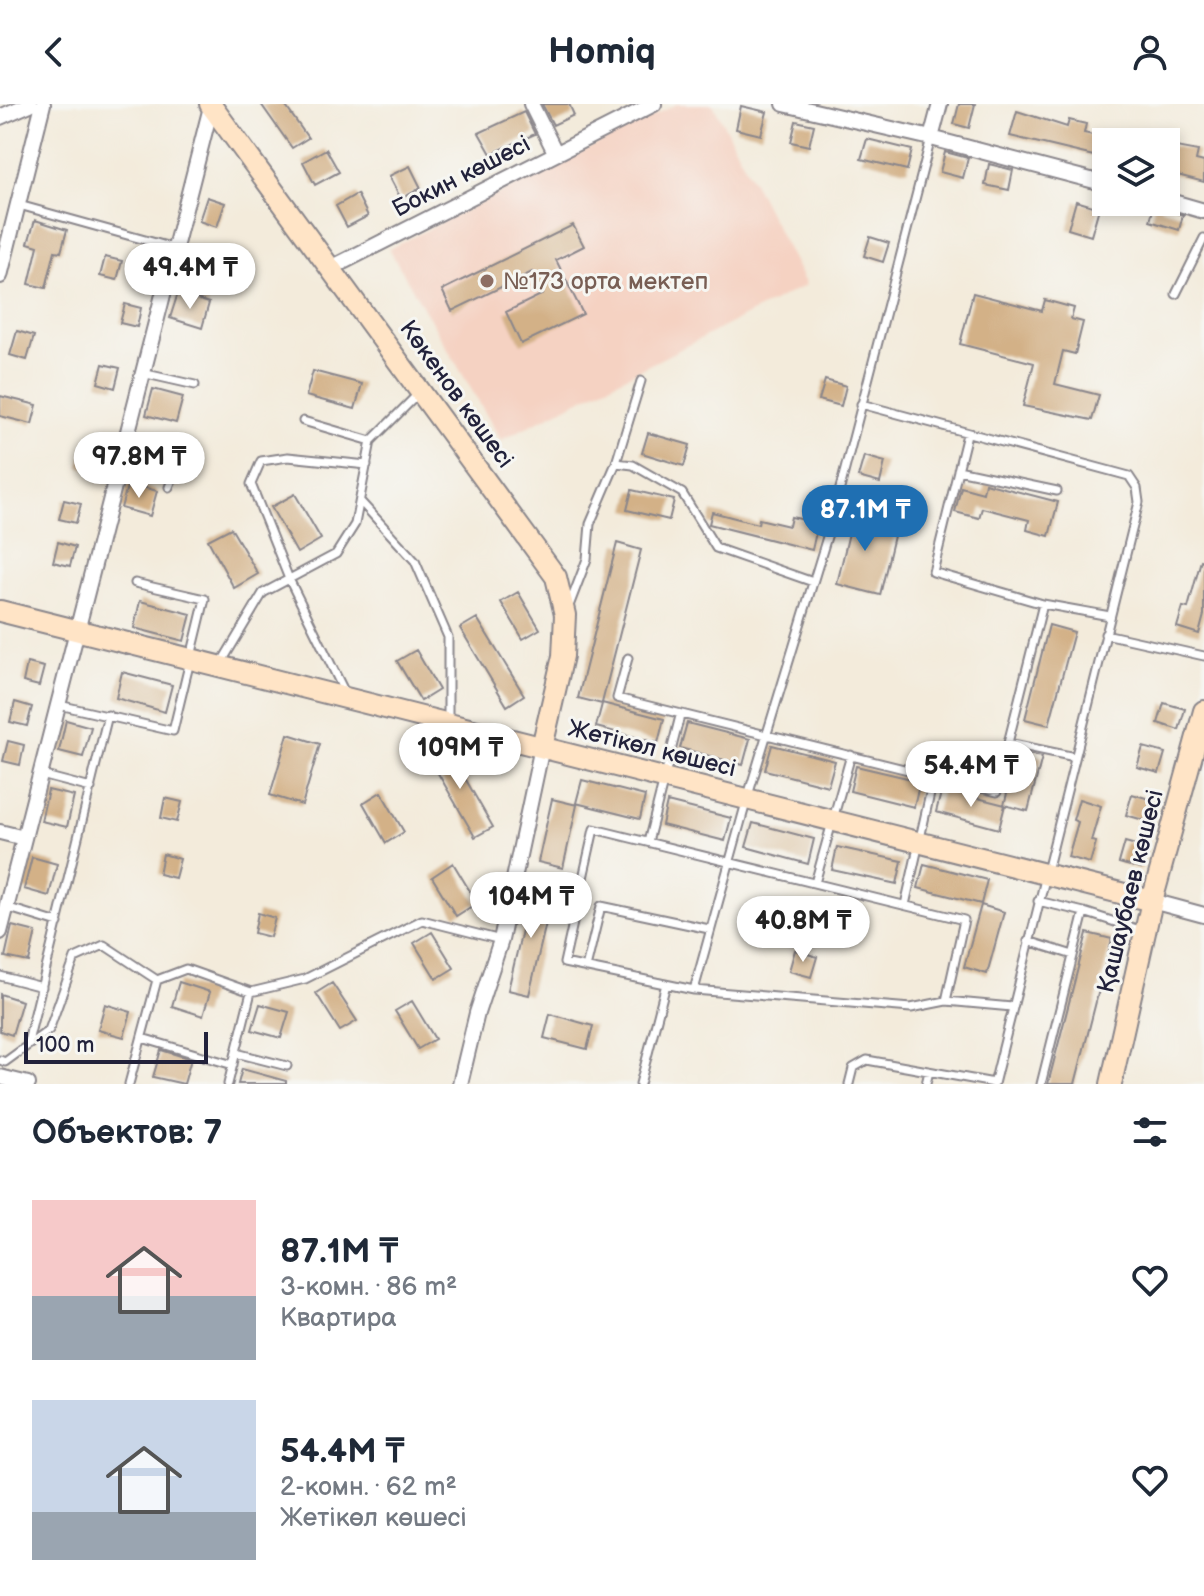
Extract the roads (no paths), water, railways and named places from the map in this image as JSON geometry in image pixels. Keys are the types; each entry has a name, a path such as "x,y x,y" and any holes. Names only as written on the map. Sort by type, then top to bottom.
{"street":[{"path":"0,117 30,104"},
{"path":"0,276 43,104"},
{"path":"531,104 555,152"},
{"name":"Бокин көшесі","path":"331,268 654,104"},
{"path":"784,104 1092,180"},
{"path":"931,138 940,104"},
{"path":"0,932 213,105"},
{"name":"Көкенов көшесі","path":"213,105 556,577 565,615 563,656 542,747"},
{"path":"1180,204 1204,211"},
{"name":"Жетікөл көшесі","path":"0,611 1152,901"},
{"name":"Қашаубаев көшесі","path":"1111,1084 1152,901 1204,711"},
{"path":"460,1084 477,1013 501,940 542,747"},
{"path":"0,832 24,838"},
{"path":"1152,901 1204,915"},
{"path":"0,1077 28,1084"}],"lane":[{"path":"694,990 709,929 813,582 931,138"},
{"path":"19,205 174,248"},
{"path":"1176,294 1204,238"},
{"path":"142,373 195,385"},
{"path":"565,615 587,559 590,524 616,463 641,381"},
{"path":"219,667 263,593 336,554 355,524 371,441 422,390"},
{"path":"849,1084 853,1068 867,1060 994,1083 1139,502 1137,488 1129,476 861,404"},
{"path":"303,421 371,441"},
{"path":"967,434 933,572 1043,604 1110,616"},
{"path":"348,699 289,579 251,484 261,461 288,457 367,465"},
{"path":"122,458 174,475 169,487"},
{"path":"616,463 633,465 682,493 716,548 813,582"},
{"path":"958,470 1057,491"},
{"path":"360,501 415,561 448,637 448,724"},
{"path":"59,705 173,731 205,599 135,583"},
{"path":"628,658 617,698 997,792 1043,604"},
{"path":"1105,634 1204,656"},
{"path":"27,1046 108,715"},
{"path":"648,842 680,716"},
{"path":"1008,743 1075,757"},
{"path":"815,883 835,821 851,755"},
{"path":"41,775 91,788"},
{"path":"905,905 934,776"},
{"path":"946,1001 964,920 594,829 564,963 694,990 911,1008 946,1001 1012,1007"},
{"path":"1038,901 1145,932"},
{"path":"586,968 601,906 709,929"},
{"path":"6,907 58,923"},
{"path":"1041,1084 1084,912"},
{"path":"157,980 186,969 251,992 305,979 422,920 501,940"},
{"path":"1028,941 1073,955"},
{"path":"0,1060 5,1062 49,1030 75,958 104,945 157,980"},
{"path":"0,976 42,987"},
{"path":"129,1084 157,980"},
{"path":"640,1084 666,984"},
{"path":"228,1084 251,992"},
{"path":"142,1038 233,1065"},
{"path":"236,1053 287,1066"},
{"path":"926,1084 929,1071"}],"place":[{"name":"№173 орта мектеп","path":"487,281"}]}
